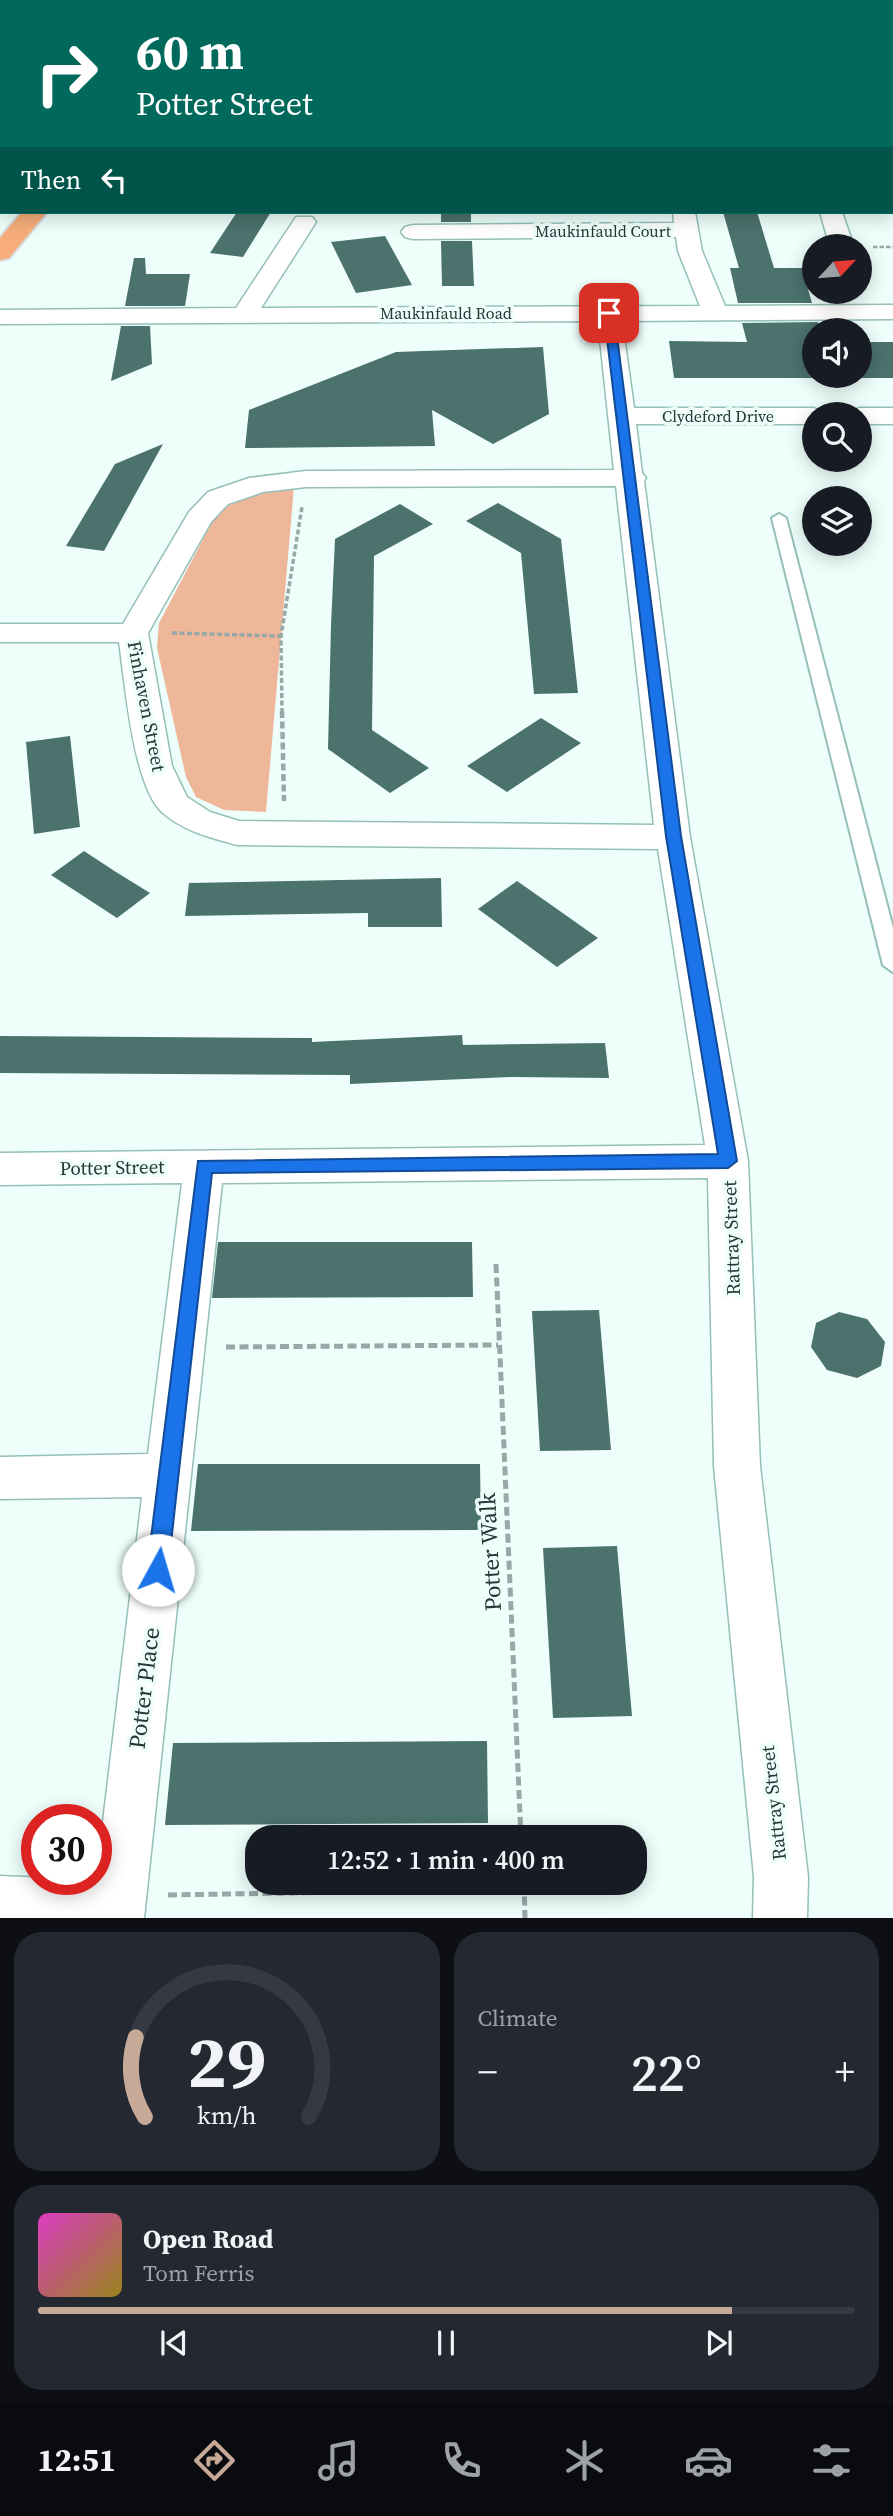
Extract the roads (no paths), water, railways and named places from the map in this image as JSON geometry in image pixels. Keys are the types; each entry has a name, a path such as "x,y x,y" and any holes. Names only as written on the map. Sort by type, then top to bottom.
{"main road":[{"path":"0,253 32,214"}],"street":[{"path":"832,214 838,234"},
{"name":"Maukinfauld Court","path":"413,232 520,222 685,221 690,251 715,312"},
{"path":"245,314 304,222"},
{"name":"Maukinfauld Road","path":"0,317 715,312 829,304"},
{"name":"Maukinfauld Road","path":"865,304 893,312"},
{"name":"Rattray Street","path":"609,313 632,478 674,836 728,1161 737,1466 781,1877 780,1917"},
{"name":"Clydeford Drive","path":"622,416 802,416"},
{"path":"872,416 893,416"},
{"name":"Finhaven Street","path":"632,478 306,479 259,484 218,498 199,518 133,633 155,766 173,804 198,820 237,833 674,836"},
{"path":"0,633 133,633"},
{"name":"Potter Street","path":"0,1169 728,1161"},
{"name":"Potter Place","path":"118,1907 204,1166"},
{"path":"0,1478 169,1475"},
{"path":"0,1903 118,1907"}],"lane":[{"path":"779,518 893,965"}]}
